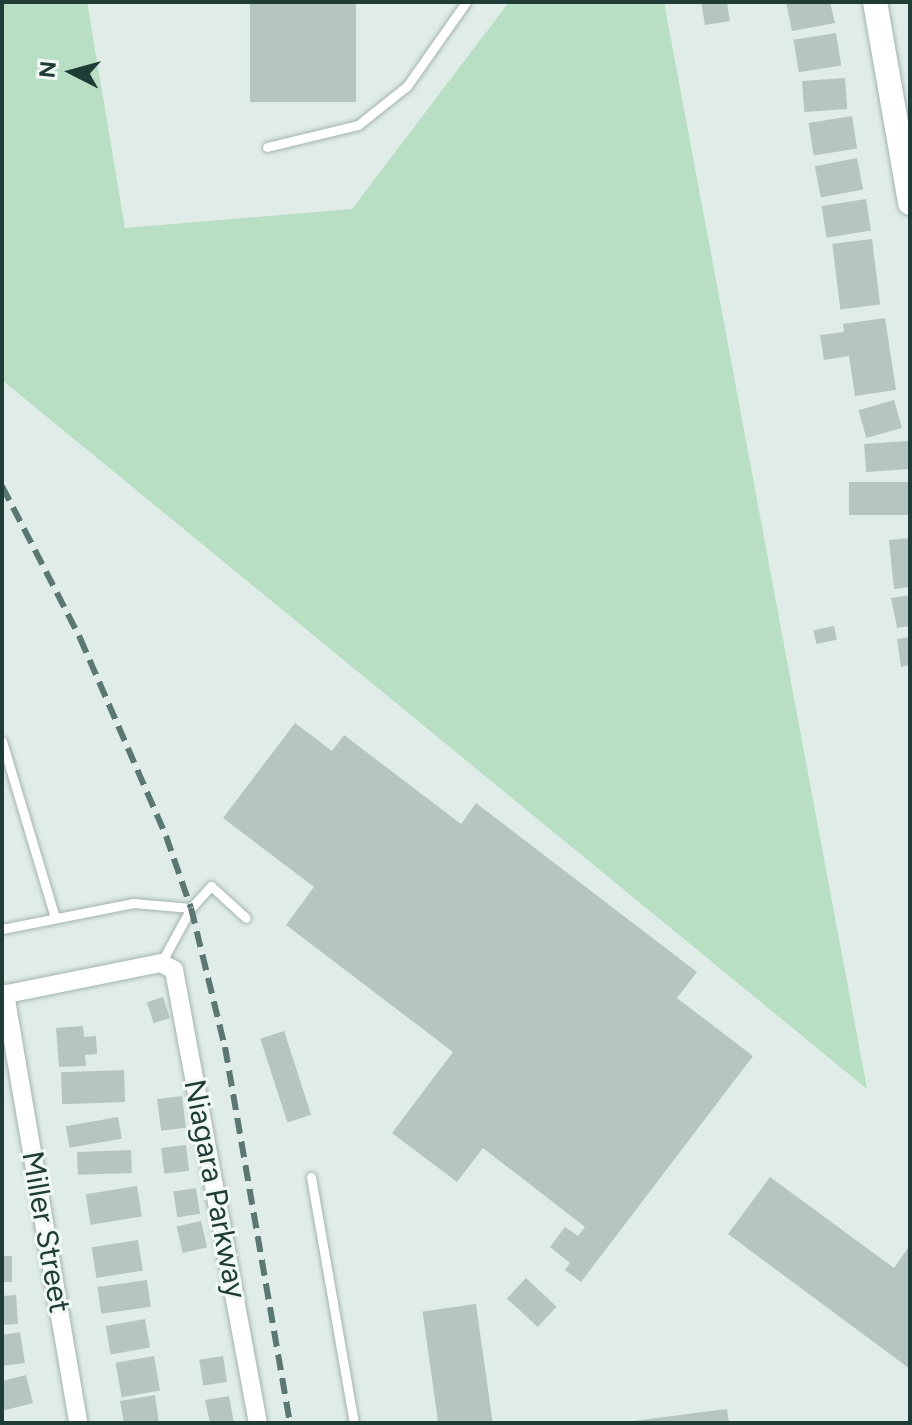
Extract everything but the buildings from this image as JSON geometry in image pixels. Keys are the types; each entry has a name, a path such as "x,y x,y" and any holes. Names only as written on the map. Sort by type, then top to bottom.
{"street":[{"path":"875,2 910,203"},
{"path":"3,994 161,963"},
{"name":"Niagara Parkway","path":"161,963 174,970 258,1423"},
{"name":"Miller Street","path":"3,994 78,1423"}],"lane":[{"path":"267,147 358,125 407,86 466,2"},
{"path":"2,741 55,918"},
{"path":"161,963 191,908 211,886 246,918"},
{"path":"2,929 133,903 191,908"},
{"path":"311,1177 354,1423"}],"green space":[{"path":"2,2 87,2 125,228 352,209 509,2 664,2 867,1089 2,380"}],"railway":[{"path":"2,486 80,638 166,836 191,908 225,1047 290,1423"}]}
